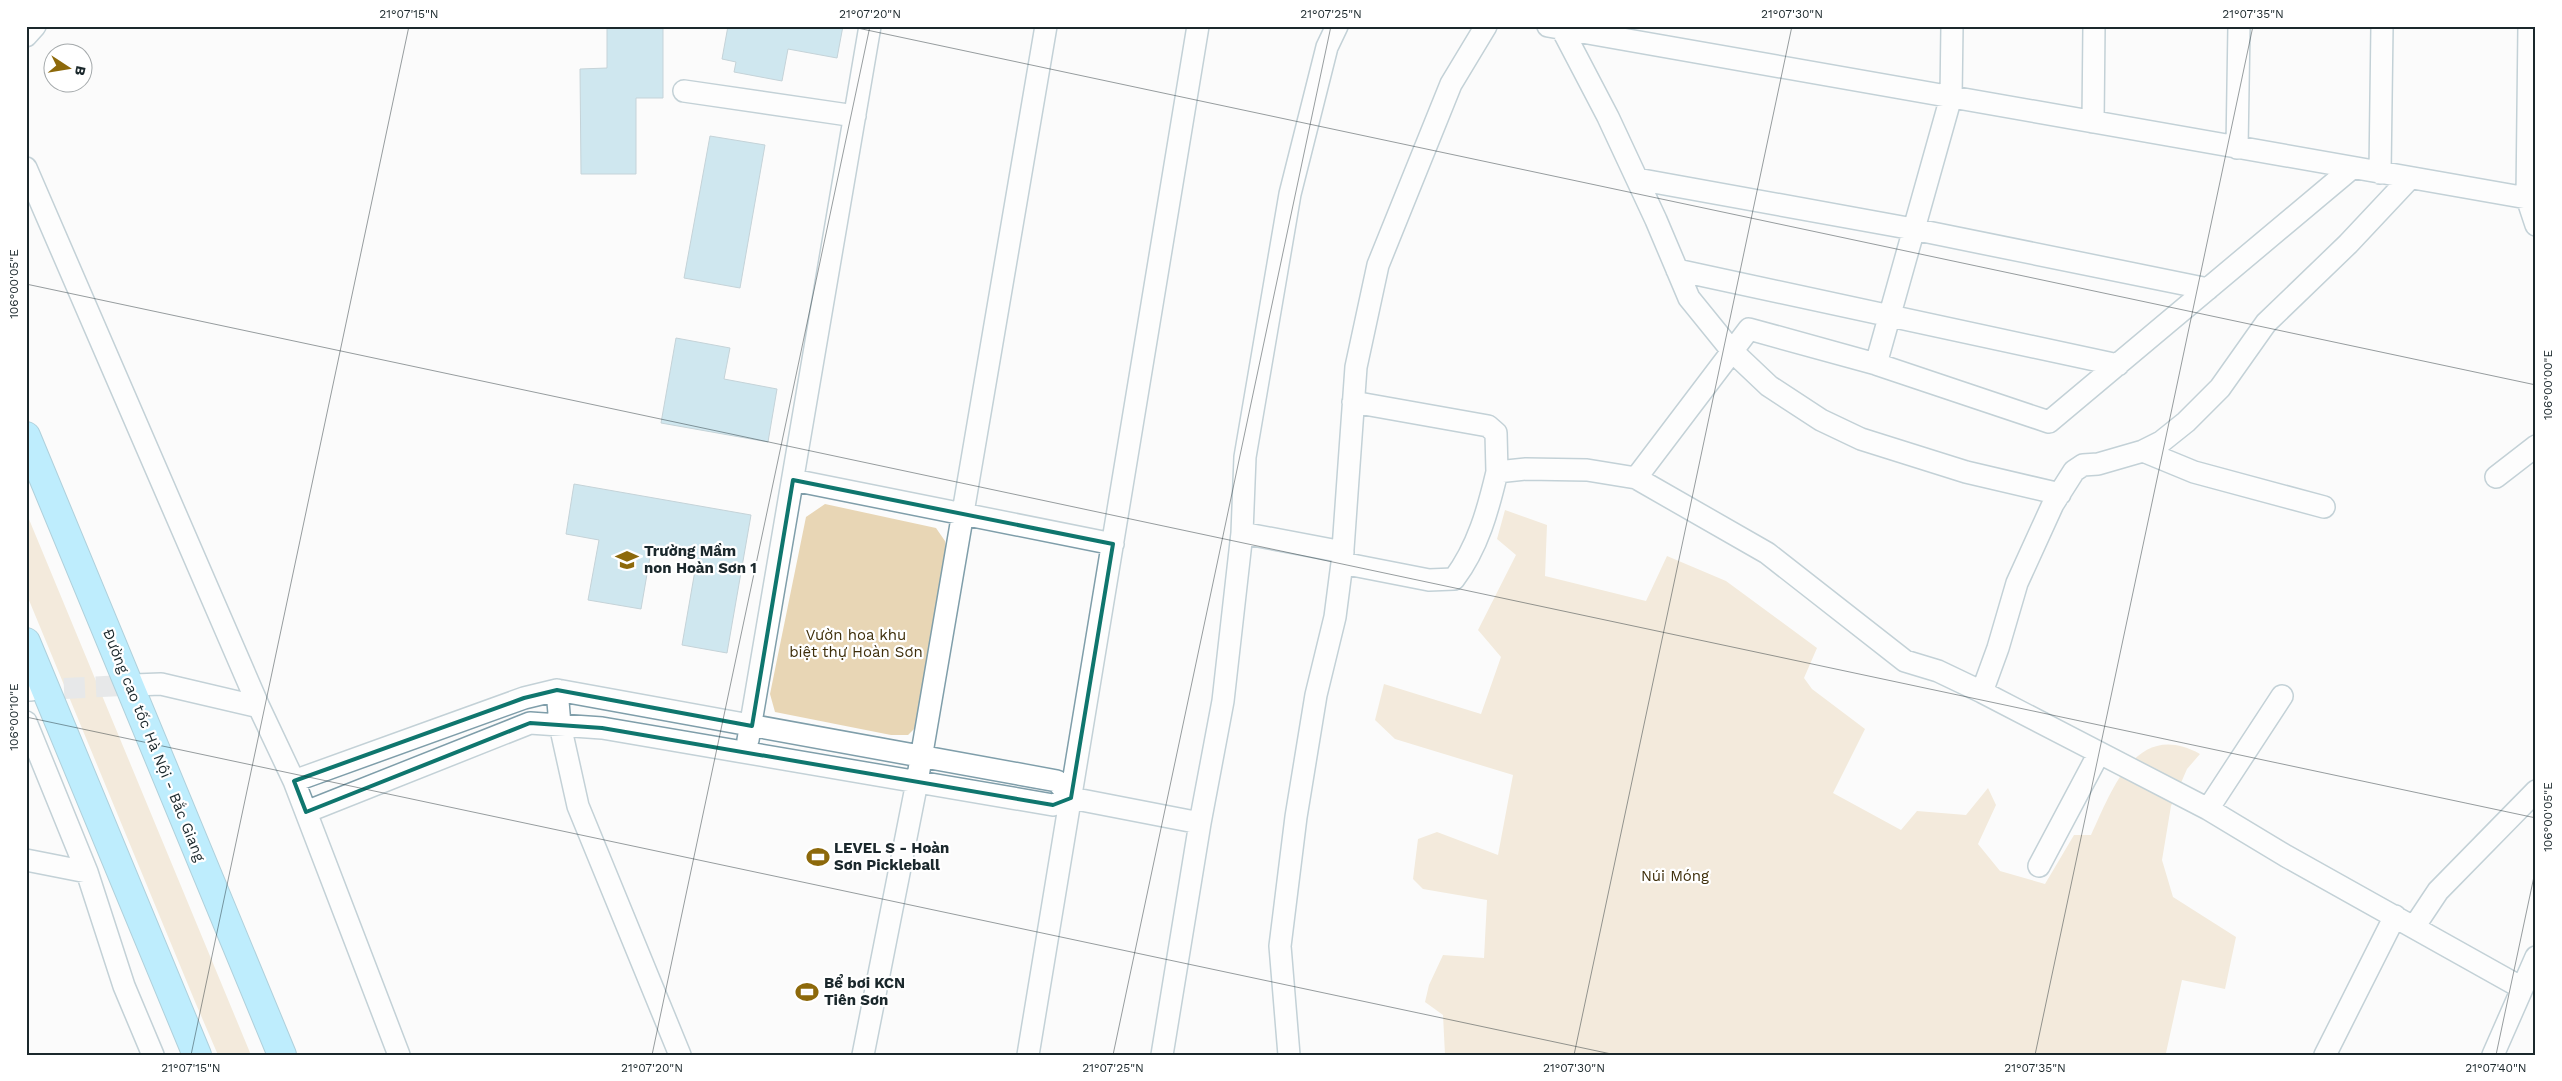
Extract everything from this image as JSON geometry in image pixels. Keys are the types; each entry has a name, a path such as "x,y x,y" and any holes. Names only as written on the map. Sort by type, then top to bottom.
{"highway":[{"name":"Đường cao tốc Hà Nội - Bắc Giang","path":"26,436 282,1055"},
{"path":"26,642 196,1055"}],"street":[{"path":"26,36 35,26"},
{"path":"746,753 870,26"},
{"path":"863,1055 917,782 1046,26"},
{"path":"1028,1055 1072,798 1198,26"},
{"path":"1162,1055 1200,823 1223,701 1242,533 1244,457 1288,204 1327,47 1337,26"},
{"path":"1289,1055 1280,946 1297,808 1316,695 1335,617 1343,558 1356,367 1378,265 1451,84 1486,26"},
{"path":"1876,364 1951,97 1952,26"},
{"path":"2093,122 2094,26"},
{"path":"2237,148 2240,26"},
{"path":"2380,172 2382,26"},
{"path":"2530,26 2531,199 2536,225"},
{"path":"1555,28 2531,199"},
{"path":"1555,28 1608,116 1689,298 1732,352 1769,386 1821,420 1861,439 1966,472 2060,494"},
{"path":"684,91 855,116"},
{"path":"26,168 259,706 294,781 399,1055"},
{"path":"1636,478 1749,329 1876,364 2049,422 2352,168"},
{"path":"1982,692 1998,648 2017,583 2060,494 2074,471 2083,465 2098,464 2143,451 2161,442 2200,408 2220,388 2266,323 2348,244 2410,178"},
{"path":"1637,179 1913,229 2208,289"},
{"path":"1677,270 2118,364"},
{"path":"1242,533 1429,580 1454,579 1465,564 1478,539 1497,472 1496,433 1488,426 1354,402"},
{"path":"2496,477 2536,446"},
{"path":"2143,451 2194,472 2324,507"},
{"path":"1497,472 1526,469 1587,470 1636,478 1767,553 1906,661 1938,671 1982,692 2208,809 2522,988"},
{"path":"793,480 1113,544"},
{"path":"134,685 161,684 259,706"},
{"path":"294,781 524,698 557,690 1057,781 1072,798"},
{"path":"557,690 560,725 578,806 680,1055"},
{"path":"2208,809 2282,696"},
{"path":"26,722 86,872 124,986 153,1055"},
{"path":"306,812 530,723 602,728 1053,805 1072,798 1200,823"},
{"path":"2040,866 2099,753"},
{"path":"2414,927 2438,891 2536,791"},
{"path":"26,860 86,872"},
{"path":"2325,1055 2395,916"},
{"path":"2493,1055 2536,958"}],"highlighted area":[{"path":"793,480 1113,544 1071,798 1053,805 602,728 530,723 306,812 294,781 524,698 557,690 752,726"}],"green space":[{"name":"Vườn hoa khu biệt thự Hoàn Sơn","path":"825,504 936,528 945,541 947,552 918,725 908,735 891,735 775,712 770,694 806,517"},
{"name":"Núi Móng","path":"1505,510 1547,525 1545,576 1646,601 1667,556 1726,581 1817,648 1804,678 1812,689 1865,729 1833,793 1901,830 1917,811 1966,815 1988,788 1996,805 1978,844 2000,871 2045,884 2074,835 2091,835 2118,780 2129,764 2143,752 2159,746 2178,746 2200,754 2187,769 2171,806 2162,860 2173,897 2236,937 2225,989 2182,980 2166,1053 2184,1055 1445,1055 1443,1015 1425,1002 1429,985 1443,955 1484,958 1487,900 1423,889 1413,879 1418,839 1437,832 1498,855 1513,775 1395,739 1375,720 1384,684 1481,714 1501,657 1478,630 1516,555 1497,539"},
{"path":"26,512 251,1055 218,1055 196,1004 26,593"}],"building":[{"path":"607,26 663,26 663,98 636,98 636,174 581,174 580,69 607,68"},
{"path":"728,26 843,26 837,58 788,49 782,81 734,72 736,62 722,59"},
{"path":"710,136 765,145 740,288 684,278"},
{"path":"676,338 730,348 724,379 777,389 768,442 661,423"},
{"path":"574,484 751,515 727,653 682,645 697,559 651,551 641,609 588,600 599,540 566,534"}],"tunnel":[{"path":"32,690 134,685"}],"place":[{"name":"Trường Mầm non Hoàn Sơn 1","path":"627,560"},
{"name":"LEVEL S - Hoàn Sơn Pickleball","path":"818,857"},
{"name":"Bể bơi KCN Tiên Sơn","path":"807,992"}]}
